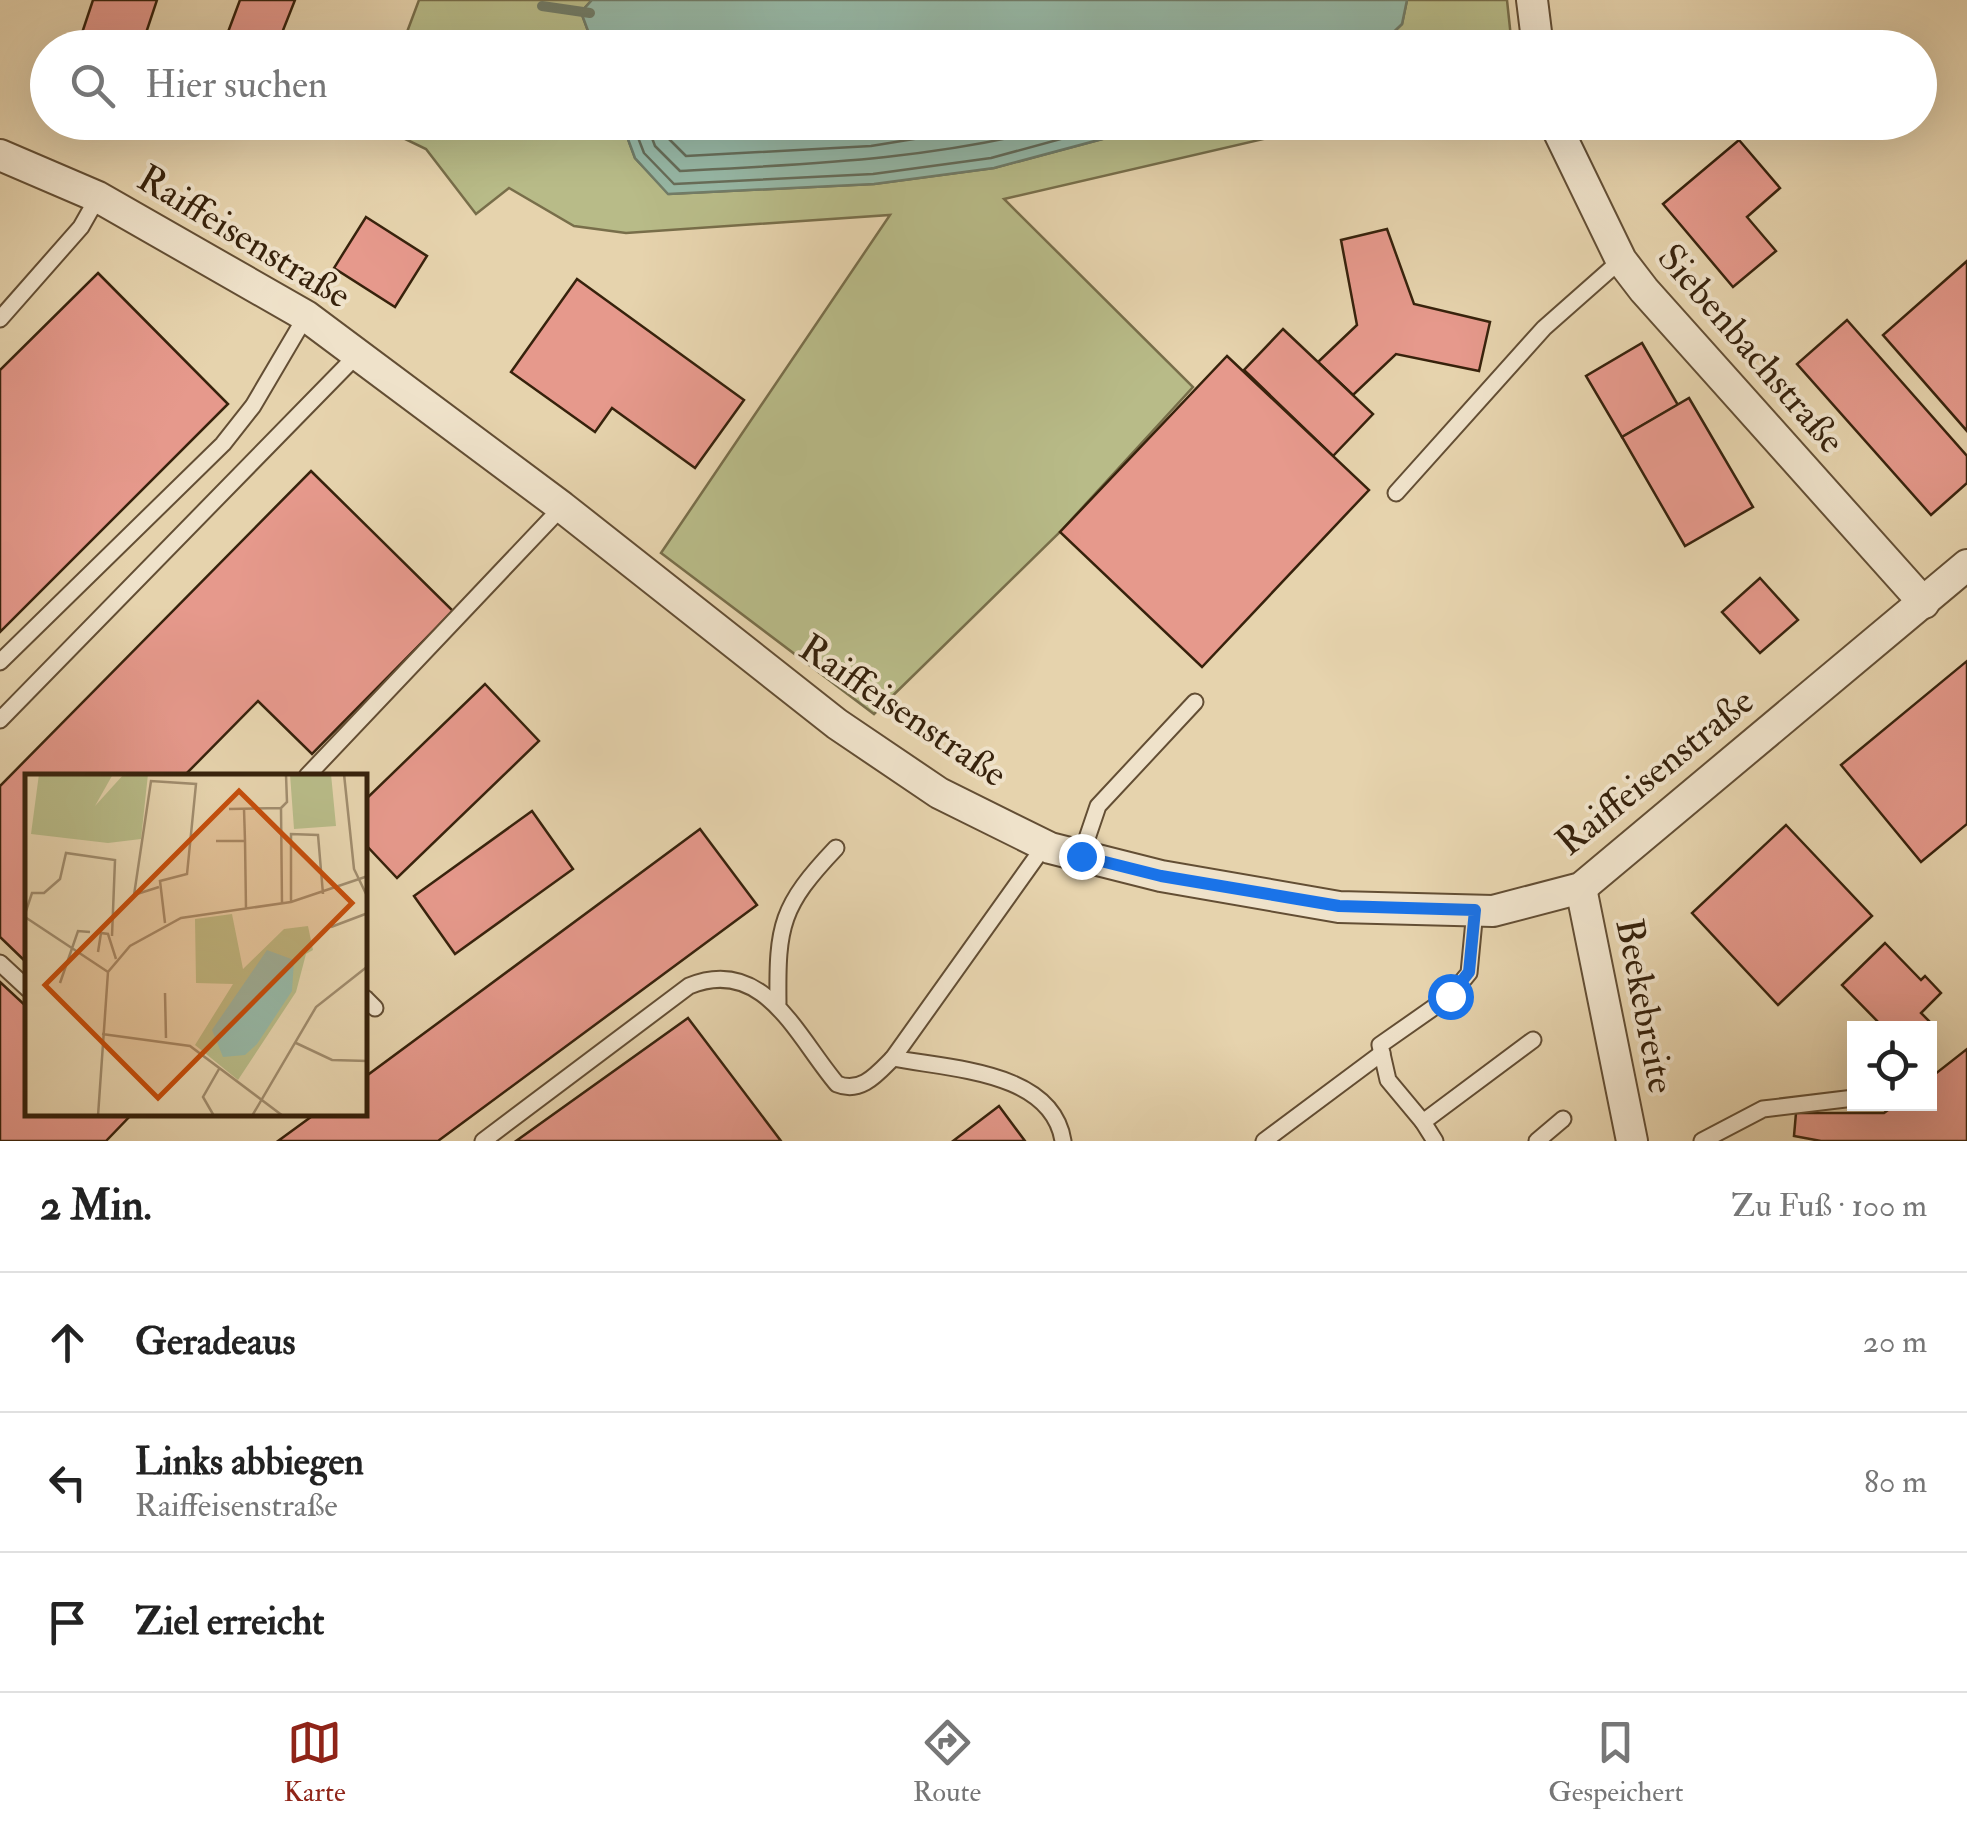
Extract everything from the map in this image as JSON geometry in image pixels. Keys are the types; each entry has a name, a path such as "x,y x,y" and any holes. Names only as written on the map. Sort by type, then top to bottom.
{"street":[{"path":"1532,0 1536,30"},
{"name":"Siebenbachstraße","path":"1563,140 1621,260 1924,603"},
{"name":"Raiffeisenstraße","path":"0,155 98,197 306,316 562,507 837,724 939,793 1045,845 1161,876 1339,906 1493,911 1581,888 1967,564"},
{"name":"Beekebreite","path":"1581,888 1632,1141"}],"lane":[{"path":"0,319 81,227 98,197"},
{"path":"1396,494 1544,328 1621,260"},
{"path":"0,662 242,422 306,316"},
{"path":"0,720 359,354"},
{"path":"309,774 562,507"},
{"path":"1081,856 1098,806 1195,702"},
{"path":"483,1141 689,986 716,979 743,982 778,1004 837,1084 852,1089 862,1085 893,1058 1045,845"},
{"path":"778,1004 778,961 785,915 795,894 836,848"},
{"path":"1436,1141 1388,1080 1380,1044 1450,996 1469,972 1475,910"},
{"path":"0,963 25,986"},
{"path":"1424,1122 1533,1040"},
{"path":"1264,1141 1382,1053"},
{"path":"893,1058 1022,1086 1057,1124 1063,1141"},
{"path":"1702,1141 1763,1109 1847,1099"},
{"path":"1537,1141 1563,1119"}],"green space":[{"path":"419,0 592,0 581,12 588,30 408,30"},
{"path":"1407,0 1507,0 1510,30 1396,30 1402,24"},
{"path":"407,140 628,140 635,158 669,194 874,184 994,168 1099,140 1259,140 1004,199 1193,387 1060,532 874,714 661,553 890,215 626,233 574,226 509,188 476,214 426,149"}],"water":[{"path":"592,0 1407,0 1402,24 1396,30 588,30 581,12"},
{"path":"628,140 1099,140 994,168 874,184 668,194 635,158"}],"building":[{"path":"93,0 157,0 147,30 83,30"},
{"path":"240,0 295,0 283,30 229,30"},
{"path":"1739,140 1780,188 1747,217 1776,251 1733,287 1663,204"},
{"path":"366,217 427,256 395,307 334,268"},
{"path":"1387,229 1414,304 1490,322 1479,371 1396,354 1353,395 1318,362 1357,325 1341,240"},
{"path":"1967,261 1967,431 1883,335"},
{"path":"98,273 228,404 0,632 0,370"},
{"path":"577,279 744,400 695,468 612,408 595,432 511,372"},
{"path":"1847,320 1967,456 1967,483 1931,515 1797,364"},
{"path":"1283,329 1373,414 1333,456 1244,370"},
{"path":"1642,343 1678,405 1622,437 1586,376"},
{"path":"1227,356 1369,490 1202,667 1060,532"},
{"path":"1689,398 1753,507 1685,546 1622,437"},
{"path":"311,471 453,611 312,754 258,701 186,774 25,774 25,961 0,937 0,786"},
{"path":"1760,578 1798,620 1760,653 1722,612"},
{"path":"1967,661 1967,824 1921,862 1841,765"},
{"path":"485,684 539,741 397,878 368,847 368,797"},
{"path":"532,811 573,869 455,954 414,896"},
{"path":"1786,825 1872,916 1778,1005 1692,913"},
{"path":"700,829 757,905 438,1141 278,1141 312,1116 368,1116 368,1075"},
{"path":"1885,943 1921,980 1925,976 1941,993 1921,1013 1929,1021 1877,1021 1842,985"},
{"path":"0,982 25,1005 25,1116 130,1116 106,1141 0,1141"},
{"path":"688,1018 781,1141 516,1141"},
{"path":"1967,1049 1967,1141 1821,1141 1794,1136 1796,1113 1937,1111 1937,1073"},
{"path":"999,1106 1025,1141 953,1141"}],"waterway":[{"path":"542,6 590,13"}],"route":[{"path":"1081,856 1161,876 1339,906 1475,910 1469,972 1450,996"}]}
